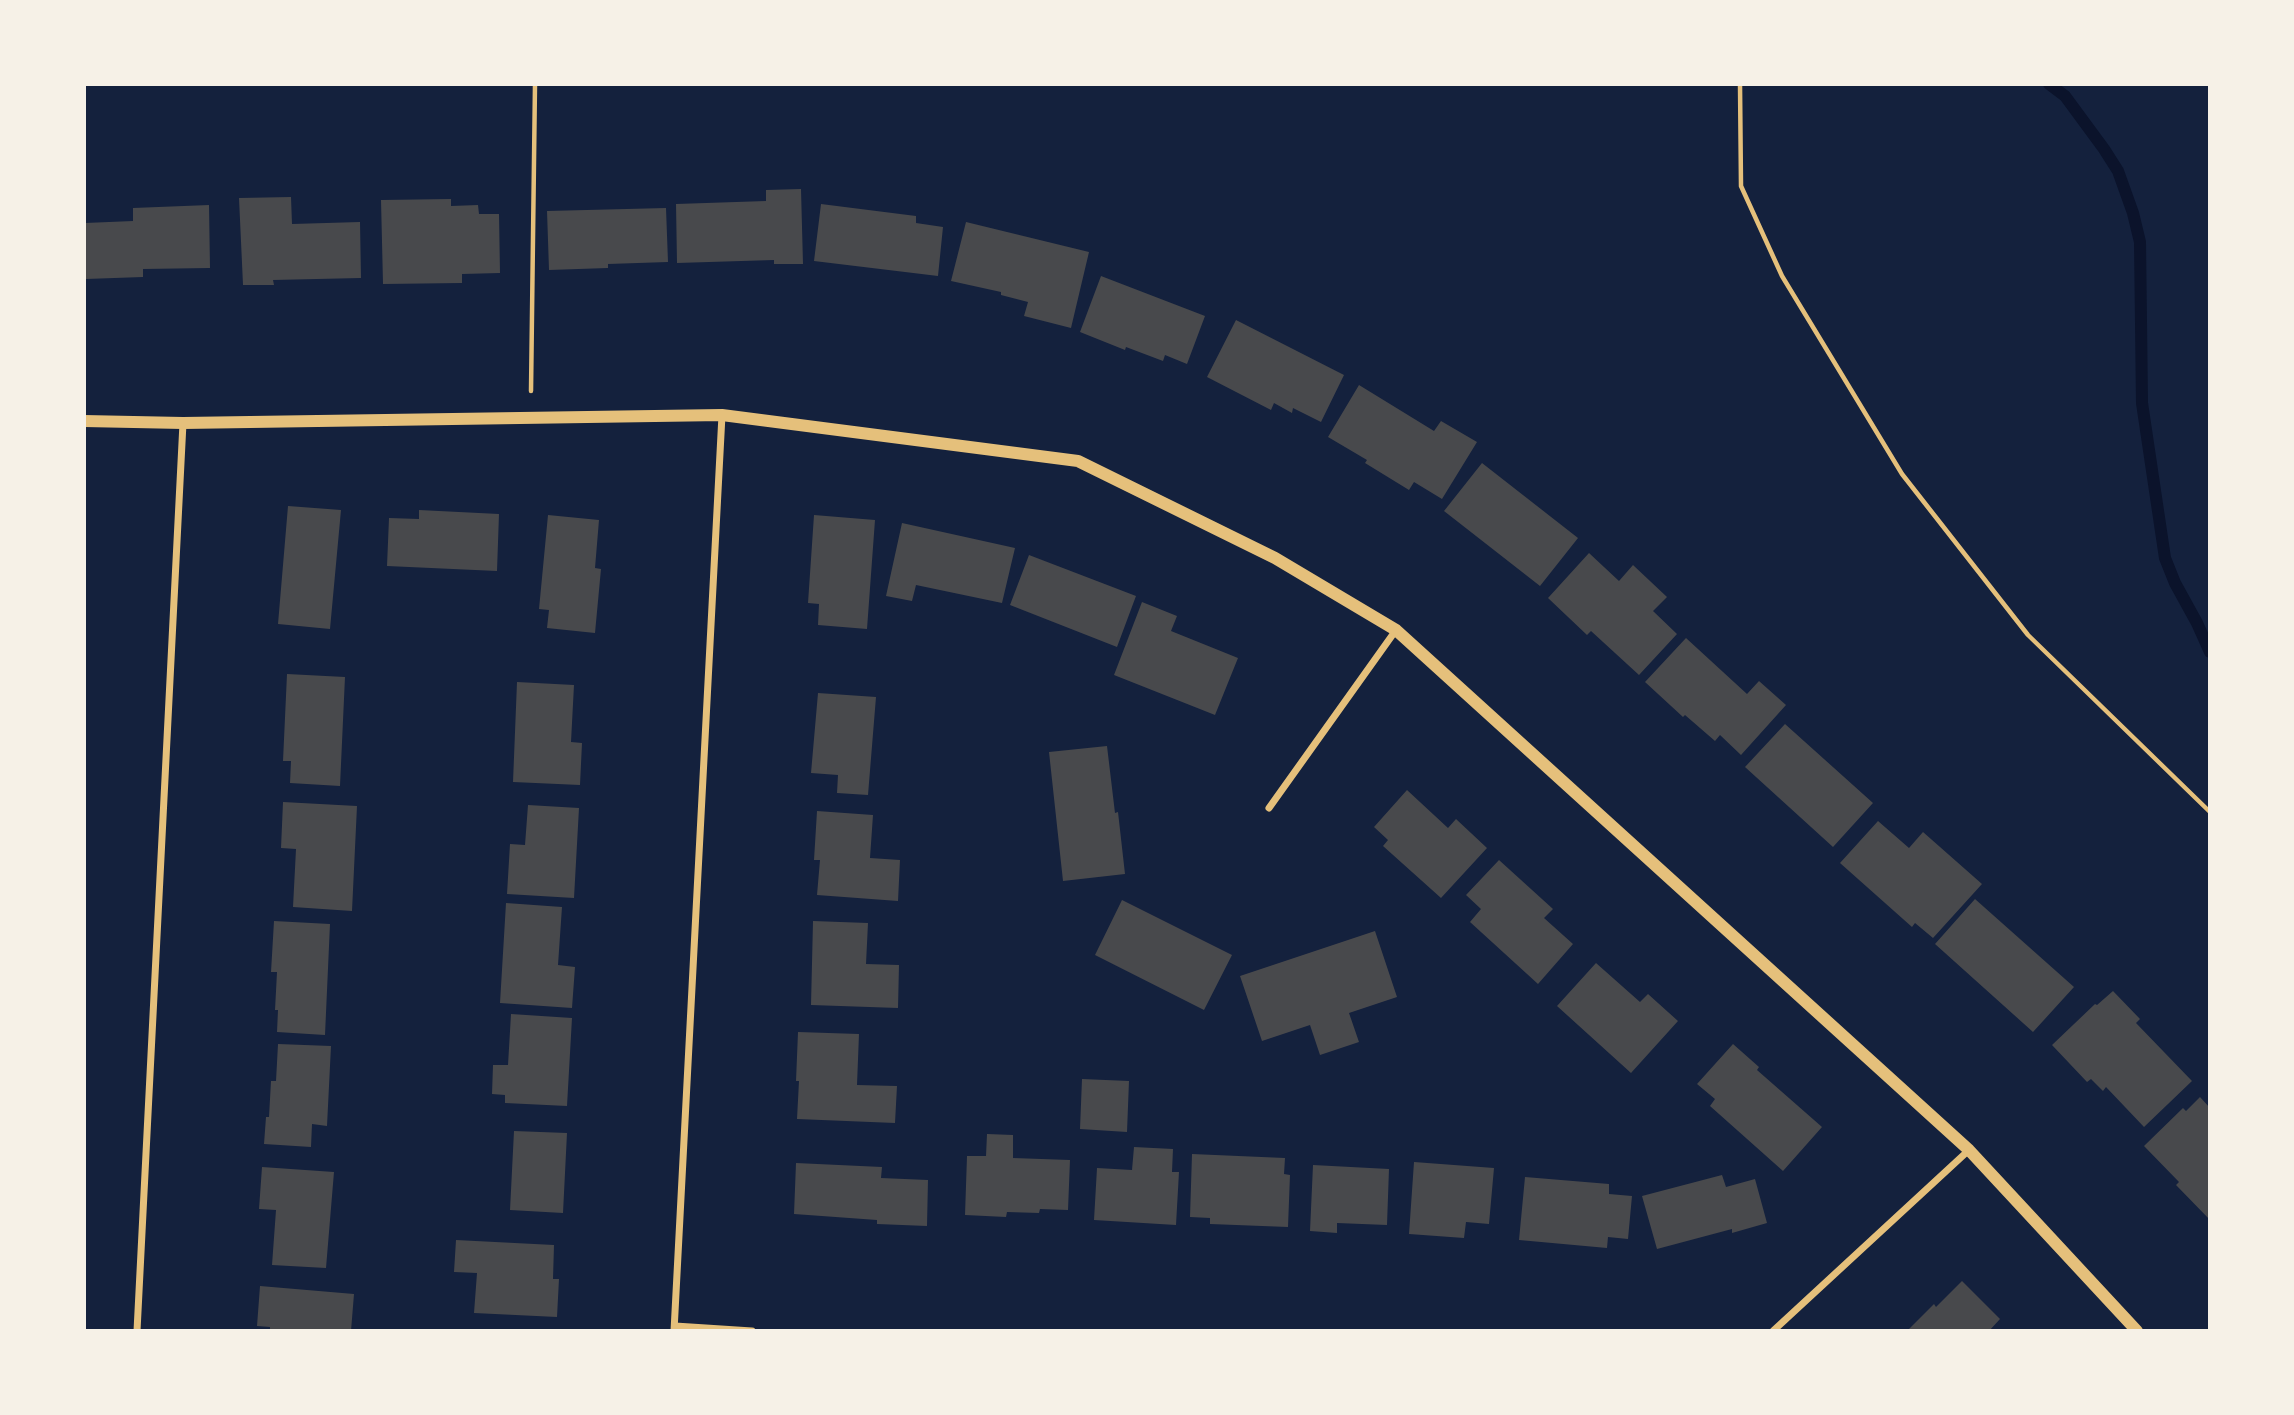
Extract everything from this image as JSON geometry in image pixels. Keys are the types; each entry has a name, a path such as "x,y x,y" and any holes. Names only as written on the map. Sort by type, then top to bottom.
{"street":[{"path":"722,415 675,1328 752,1331"},
{"path":"84,421 183,423 722,415 1078,461 1275,558 1396,630 1969,1150 2137,1331"},
{"path":"137,1331 183,423"},
{"path":"1269,808 1396,630"},
{"path":"1773,1331 1969,1150"}],"path":[{"path":"530,418 535,84"},
{"path":"1740,84 1741,186 1782,276 1902,474 2028,635 2210,812"}],"building":[{"path":"801,189 803,264 774,264 774,260 677,263 676,204 766,201 766,190"},
{"path":"291,197 292,224 360,222 361,278 273,280 274,285 243,285 239,198"},
{"path":"451,199 451,206 478,205 479,214 499,214 500,273 462,274 462,283 383,284 381,200"},
{"path":"821,204 916,216 916,223 943,227 938,276 814,261"},
{"path":"209,205 210,268 143,269 143,277 86,279 85,223 133,221 133,208"},
{"path":"666,208 668,262 549,270 547,211"},
{"path":"966,222 1089,252 1071,328 1024,316 1028,302 1001,295 1001,292 951,281"},
{"path":"1101,276 1205,316 1187,364 1165,355 1163,361 1126,347 1125,350 1080,332"},
{"path":"1236,320 1344,375 1321,422 1293,408 1292,413 1274,403 1271,410 1207,377"},
{"path":"1359,385 1434,431 1441,421 1477,442 1442,499 1414,482 1409,490 1365,463 1367,460 1328,437"},
{"path":"1482,463 1578,538 1540,586 1444,511"},
{"path":"288,506 341,510 330,629 278,624"},
{"path":"419,510 499,514 497,571 387,566 389,518 419,519"},
{"path":"548,515 599,520 595,568 601,569 595,633 547,628 549,610 539,609"},
{"path":"814,515 875,520 867,629 818,625 819,604 808,603"},
{"path":"902,523 1015,548 1002,603 916,585 912,601 886,596"},
{"path":"1589,553 1619,581 1633,565 1667,597 1653,611 1677,634 1639,675 1591,631 1587,635 1548,598"},
{"path":"1029,555 1136,596 1117,647 1010,605"},
{"path":"1142,602 1177,616 1171,631 1238,658 1215,715 1114,675"},
{"path":"1686,638 1747,694 1759,681 1786,705 1741,755 1720,735 1715,741 1685,715 1683,717 1645,682"},
{"path":"287,674 345,677 340,786 290,783 291,761 283,761"},
{"path":"517,682 574,685 571,742 582,743 580,785 513,782"},
{"path":"818,693 876,697 868,795 837,793 838,775 811,773"},
{"path":"1785,724 1873,803 1833,847 1745,767"},
{"path":"1107,746 1125,874 1063,881 1049,752"},
{"path":"1407,790 1448,828 1456,819 1487,848 1441,898 1383,846 1388,840 1374,827"},
{"path":"283,802 357,806 352,911 293,907 296,849 281,848"},
{"path":"528,805 579,808 574,898 507,894 510,844 525,845"},
{"path":"817,811 873,815 870,858 900,860 898,901 817,895 820,860 814,860"},
{"path":"1878,821 1909,848 1923,832 1982,884 1933,938 1915,923 1912,927 1840,863"},
{"path":"1499,860 1553,909 1544,918 1573,944 1538,984 1470,922 1481,909 1466,895"},
{"path":"1975,899 2074,987 2033,1032 1935,944"},
{"path":"1122,900 1232,955 1204,1010 1095,955"},
{"path":"506,903 562,907 558,965 575,967 572,1008 500,1003"},
{"path":"274,921 330,924 325,1035 277,1032 277,972 271,972"},
{"path":"813,921 868,923 866,964 899,965 898,1008 811,1005"},
{"path":"1375,931 1397,997 1349,1013 1359,1042 1320,1055 1310,1025 1262,1041 1240,976"},
{"path":"1596,963 1640,1002 1648,994 1678,1021 1631,1073 1557,1006"},
{"path":"2113,991 2140,1019 2136,1023 2192,1081 2144,1127 2106,1087 2103,1091 2091,1079 2087,1082 2052,1045 2095,1004"},
{"path":"511,1014 572,1018 567,1106 505,1103 505,1095 492,1094 493,1065 508,1065"},
{"path":"798,1032 859,1034 857,1085 897,1086 895,1123 797,1119"},
{"path":"278,1044 331,1046 327,1126 312,1124 311,1147 264,1144 271,1081 276,1081"},
{"path":"1733,1044 1759,1067 1757,1070 1822,1127 1783,1171 1710,1106 1715,1099 1697,1084"},
{"path":"1082,1079 1129,1081 1127,1132 1080,1129"},
{"path":"2200,1097 2210,1108 2210,1220 2176,1185 2179,1182 2144,1146 2183,1108 2186,1111"},
{"path":"514,1131 567,1133 563,1213 510,1210"},
{"path":"987,1134 1013,1135 1013,1158 1070,1160 1068,1210 1007,1212 1006,1217 965,1215 967,1156 986,1156"},
{"path":"1134,1147 1173,1149 1172,1172 1179,1172 1176,1225 1094,1220 1097,1168 1132,1170"},
{"path":"1192,1154 1285,1158 1284,1174 1290,1175 1288,1227 1210,1224 1210,1218 1190,1217"},
{"path":"1414,1162 1494,1168 1489,1224 1466,1222 1464,1238 1409,1234"},
{"path":"796,1163 882,1167 881,1178 928,1180 927,1226 877,1224 877,1220 794,1214"},
{"path":"1313,1165 1389,1169 1387,1225 1337,1223 1337,1233 1310,1231"},
{"path":"262,1167 334,1172 326,1268 272,1265 276,1210 259,1209"},
{"path":"1722,1175 1726,1187 1755,1179 1767,1223 1732,1233 1732,1229 1657,1249 1642,1196"},
{"path":"1525,1177 1609,1184 1609,1194 1632,1196 1628,1239 1608,1237 1607,1248 1519,1240"},
{"path":"456,1240 554,1245 553,1279 559,1279 557,1317 474,1313 477,1273 454,1272"},
{"path":"1962,1281 2000,1319 1989,1331 1907,1331 1934,1304 1936,1307"},
{"path":"260,1286 354,1294 351,1331 270,1331 270,1327 257,1326"}],"waterway":[{"path":"2049,84 2065,96 2104,149 2118,171 2133,213 2140,242 2142,403 2165,558 2210,652"}]}
